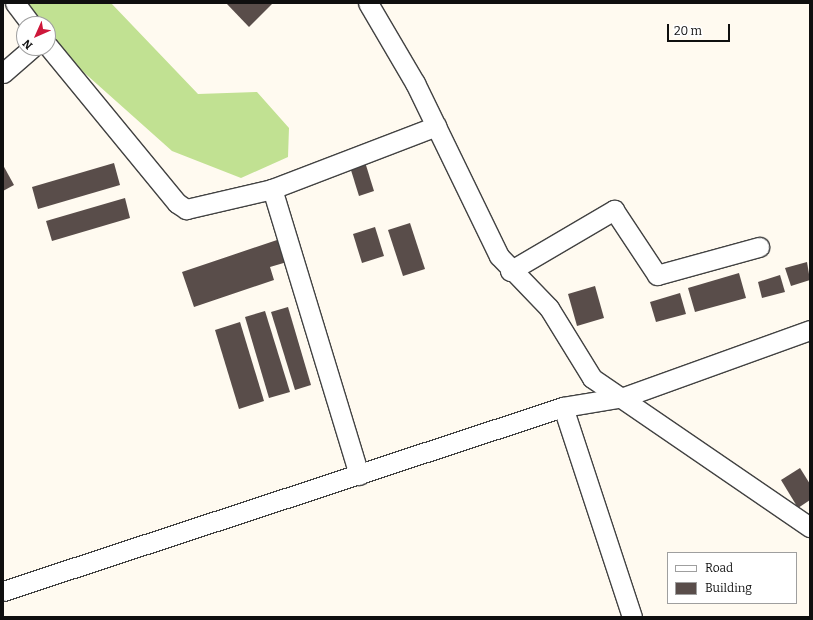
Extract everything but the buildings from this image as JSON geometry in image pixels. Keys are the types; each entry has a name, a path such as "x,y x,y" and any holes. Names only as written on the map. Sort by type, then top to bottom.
{"street":[{"path":"15,3 25,16"},
{"path":"368,3 436,126 499,256 510,272 548,308 592,378 624,397 810,527"},
{"path":"3,73 23,56"},
{"path":"56,56 177,203 186,209 272,189 436,126"},
{"path":"272,189 358,475"},
{"path":"510,272 614,210 657,275 759,247"},
{"path":"3,591 563,408 624,397 810,330"},
{"path":"563,408 632,617"}],"green space":[{"path":"26,3 111,3 198,94 257,92 289,128 288,157 241,178 172,151 70,60 56,42 56,16 36,16"}]}
